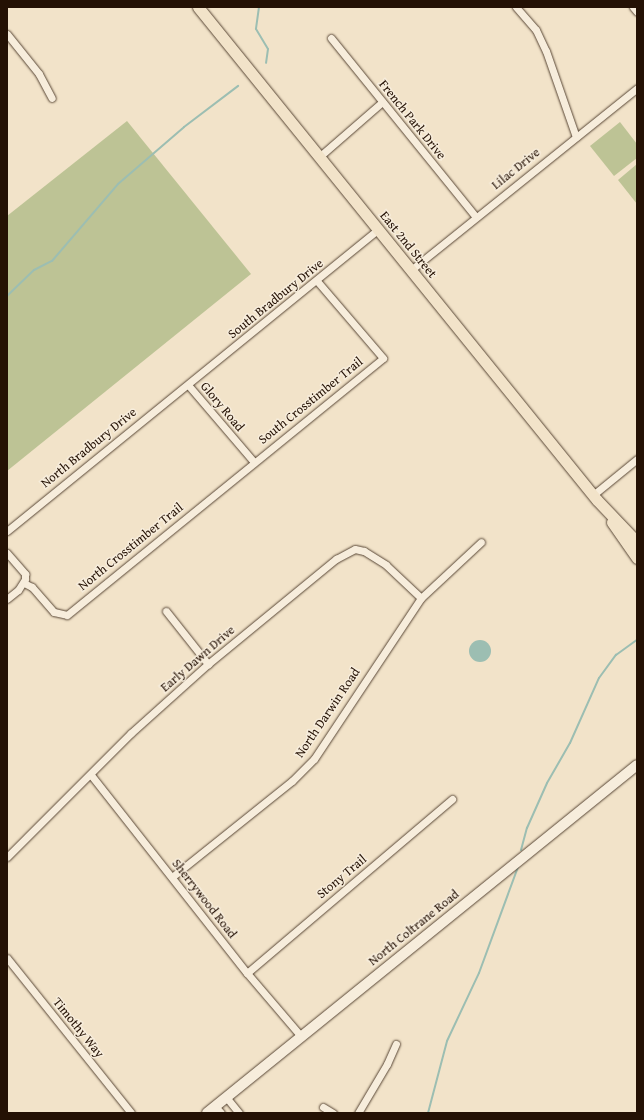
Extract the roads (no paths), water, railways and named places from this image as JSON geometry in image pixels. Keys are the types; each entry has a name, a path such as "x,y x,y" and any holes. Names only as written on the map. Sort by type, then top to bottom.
{"main road":[{"name":"East 2nd Street","path":"198,7 595,497 637,542"},
{"name":"East 2nd Street","path":"595,497 637,558"}],"street":[{"path":"516,7 536,30 546,52 576,137"},
{"path":"633,7 637,12"},
{"path":"7,34 39,74 52,98"},
{"name":"French Park Drive","path":"331,38 476,217"},
{"name":"Lilac Drive","path":"411,270 637,88"},
{"path":"319,157 382,102"},
{"name":"South Bradbury Drive","path":"189,386 378,230"},
{"name":"South Crosstimber Trail","path":"254,462 383,358 317,281"},
{"name":"Glory Road","path":"189,386 254,462"},
{"name":"North Bradbury Drive","path":"7,531 189,386"},
{"path":"595,497 637,459"},
{"name":"North Crosstimber Trail","path":"24,583 32,587 54,612 67,615 254,462"},
{"name":"North Darwin Road","path":"172,877 292,782 314,759 421,598 481,542"},
{"name":"Early Dawn Drive","path":"7,857 91,776 131,734 208,664 336,559 354,549 364,551 386,565 421,598"},
{"path":"7,553 25,574 24,583 7,599"},
{"path":"166,611 208,664"},
{"name":"North Coltrane Road","path":"214,1111 226,1097 300,1036 637,765"},
{"name":"Sherrywood Road","path":"91,776 247,973 300,1036"},
{"name":"Stony Trail","path":"247,973 452,799"},
{"name":"Timothy Way","path":"7,958 131,1113"},
{"path":"358,1113 396,1044"},
{"path":"226,1097 239,1113"},
{"path":"323,1107 333,1113"}],"water":[{"path":"480,640 488,643 491,651 488,659 480,662 472,659 469,651 472,643"}],"waterway":[{"path":"259,7 256,29 268,49 266,63"},
{"path":"7,296 34,270 52,261 118,184 184,127 238,86"},
{"path":"521,850 527,828 547,783 570,743 599,678 616,655 637,640"},
{"path":"428,1113 447,1041 479,973 518,867"}]}
